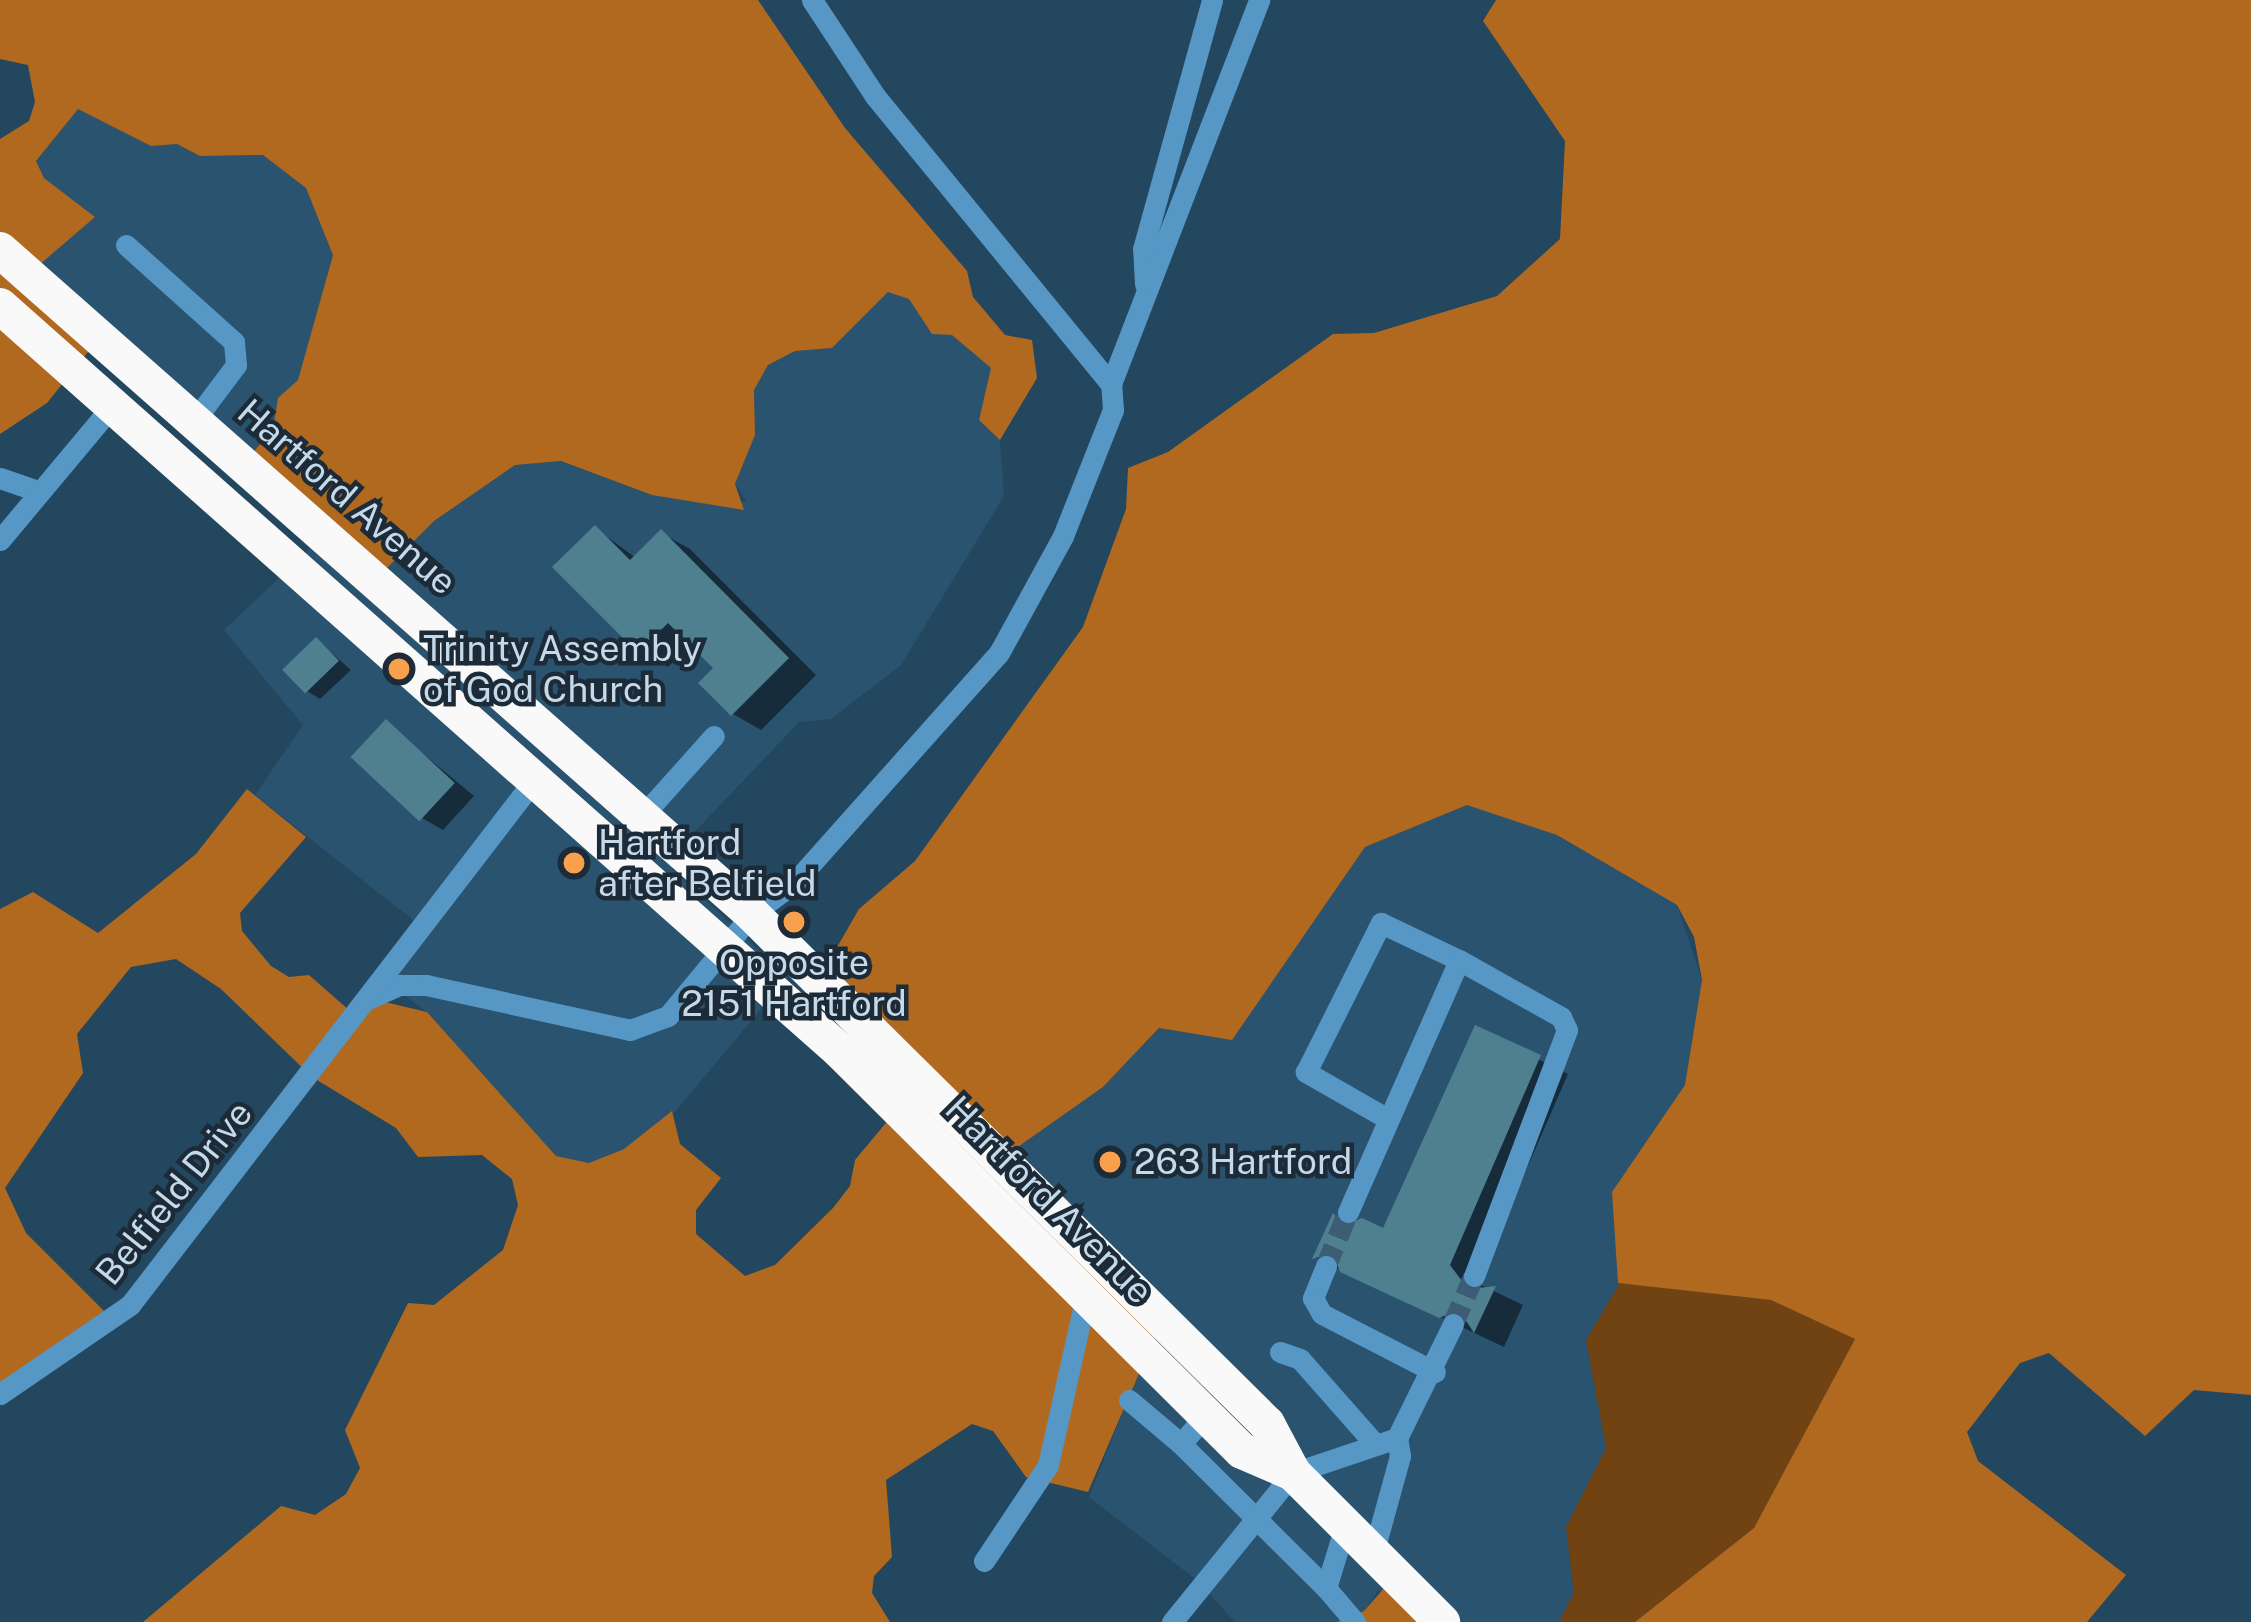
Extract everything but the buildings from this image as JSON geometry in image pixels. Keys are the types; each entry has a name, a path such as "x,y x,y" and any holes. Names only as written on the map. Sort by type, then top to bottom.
{"highway":[{"name":"Hartford Avenue","path":"0,250 752,914 1267,1424 1293,1473 1442,1622"},
{"name":"Hartford Avenue","path":"0,306 538,775 725,946 1242,1450 1293,1473"}],"street":[{"path":"812,0 875,96 1112,384"},
{"path":"1146,291 1143,249 1212,0"},
{"path":"368,999 400,985 425,985 630,1030 668,1016 752,914 817,859 999,653 1063,536 1113,410 1112,384 1258,0"},
{"path":"1248,28 1269,0"},
{"path":"126,244 234,342 236,365 194,421"},
{"path":"0,540 113,404"},
{"path":"0,478 38,490"},
{"path":"643,815 714,736"},
{"name":"Belfield Drive","path":"0,1394 130,1305 538,775"},
{"path":"1388,1120 1306,1072 1381,923 1561,1017 1567,1030 1474,1276"},
{"path":"1348,1212 1459,960"},
{"path":"1326,1266 1312,1298 1322,1314 1435,1372"},
{"path":"983,1561 1048,1465 1085,1299"},
{"path":"1172,1622 1259,1521 1293,1473 1386,1441 1435,1372 1453,1324"},
{"path":"1280,1352 1300,1359 1400,1456 1373,1554"},
{"path":"1130,1400 1327,1588 1355,1622"},
{"path":"1181,1444 1205,1415"},
{"path":"1327,1588 1345,1526"}],"shaded area":[{"path":"0,0 758,0 845,128 967,271 973,297 1005,335 1032,340 1037,378 1000,440 979,420 991,368 952,335 932,334 909,299 888,292 832,348 795,351 768,365 754,390 755,435 735,484 744,510 652,495 561,461 515,465 434,521 369,586 239,470 273,428 278,398 298,380 333,255 306,188 263,155 200,156 177,144 151,146 78,109 36,161 44,178 95,217 31,272 96,342 47,403 0,434 0,139 29,121 35,102 28,65 0,59"},
{"path":"1496,0 2251,0 2251,1395 2194,1390 2145,1436 2049,1353 2020,1363 1967,1432 1978,1461 2126,1575 2087,1622 1635,1622 1754,1528 1855,1339 1771,1300 1618,1283 1612,1192 1685,1085 1702,980 1694,937 1677,905 1557,835 1467,805 1365,847 1232,1040 1159,1028 1103,1087 992,1165 1156,1334 1088,1492 1026,1477 993,1431 972,1424 886,1480 892,1557 874,1576 872,1593 890,1622 143,1622 281,1506 315,1515 346,1494 360,1468 345,1430 408,1303 434,1305 503,1250 518,1205 512,1179 482,1155 418,1157 396,1128 312,1077 221,989 176,959 131,967 77,1034 83,1073 5,1188 26,1233 111,1318 0,1385 0,909 33,892 98,933 196,854 247,789 306,837 240,913 242,931 271,966 289,977 309,975 350,1011 385,1002 427,1012 556,1156 589,1163 624,1149 672,1111 680,1144 721,1178 696,1210 696,1234 745,1276 775,1265 833,1208 850,1186 855,1160 910,1094 809,996 859,909 915,861 1083,627 1126,509 1128,468 1168,452 1333,334 1374,333 1497,296 1560,239 1565,141 1483,21"},
{"path":"78,108 151,146 177,144 200,156 263,155 306,187 333,255 298,380 278,398 273,428 244,464 31,272 95,217 44,178 36,161"},
{"path":"888,292 909,299 992,368 979,420 1000,440 1004,496 901,665 831,719 799,722 686,841 672,869 788,977 673,1114 624,1149 589,1163 556,1156 427,1012 382,979 417,923 255,795 303,725 224,630 316,543 369,586 434,521 515,465 561,461 652,495 747,502 735,484 755,435 754,389 768,365 795,351 832,348"},
{"path":"1467,805 1557,835 1677,905 1702,980 1685,1086 1612,1192 1620,1283 1586,1340 1606,1448 1566,1527 1574,1593 1559,1622 1453,1622 1379,1590 1364,1611 1337,1622 1235,1622 1198,1581 1089,1497 1152,1338 992,1165 1103,1087 1160,1028 1232,1039 1365,847"},
{"path":"1620,1283 1771,1300 1855,1339 1754,1528 1635,1622 1559,1622 1574,1593 1566,1527 1606,1448 1586,1340"},
{"path":"1400,1570 1453,1622 1337,1622 1364,1611"}],"tunnel":[{"path":"1326,1266 1348,1212"},
{"path":"1453,1324 1474,1276"}],"place":[{"name":"Trinity Assembly of God Church","path":"399,669"},
{"name":"Hartford after Belfield","path":"574,863"},
{"name":"Opposite 2151 Hartford","path":"794,922"},
{"name":"263 Hartford","path":"1110,1162"}]}
